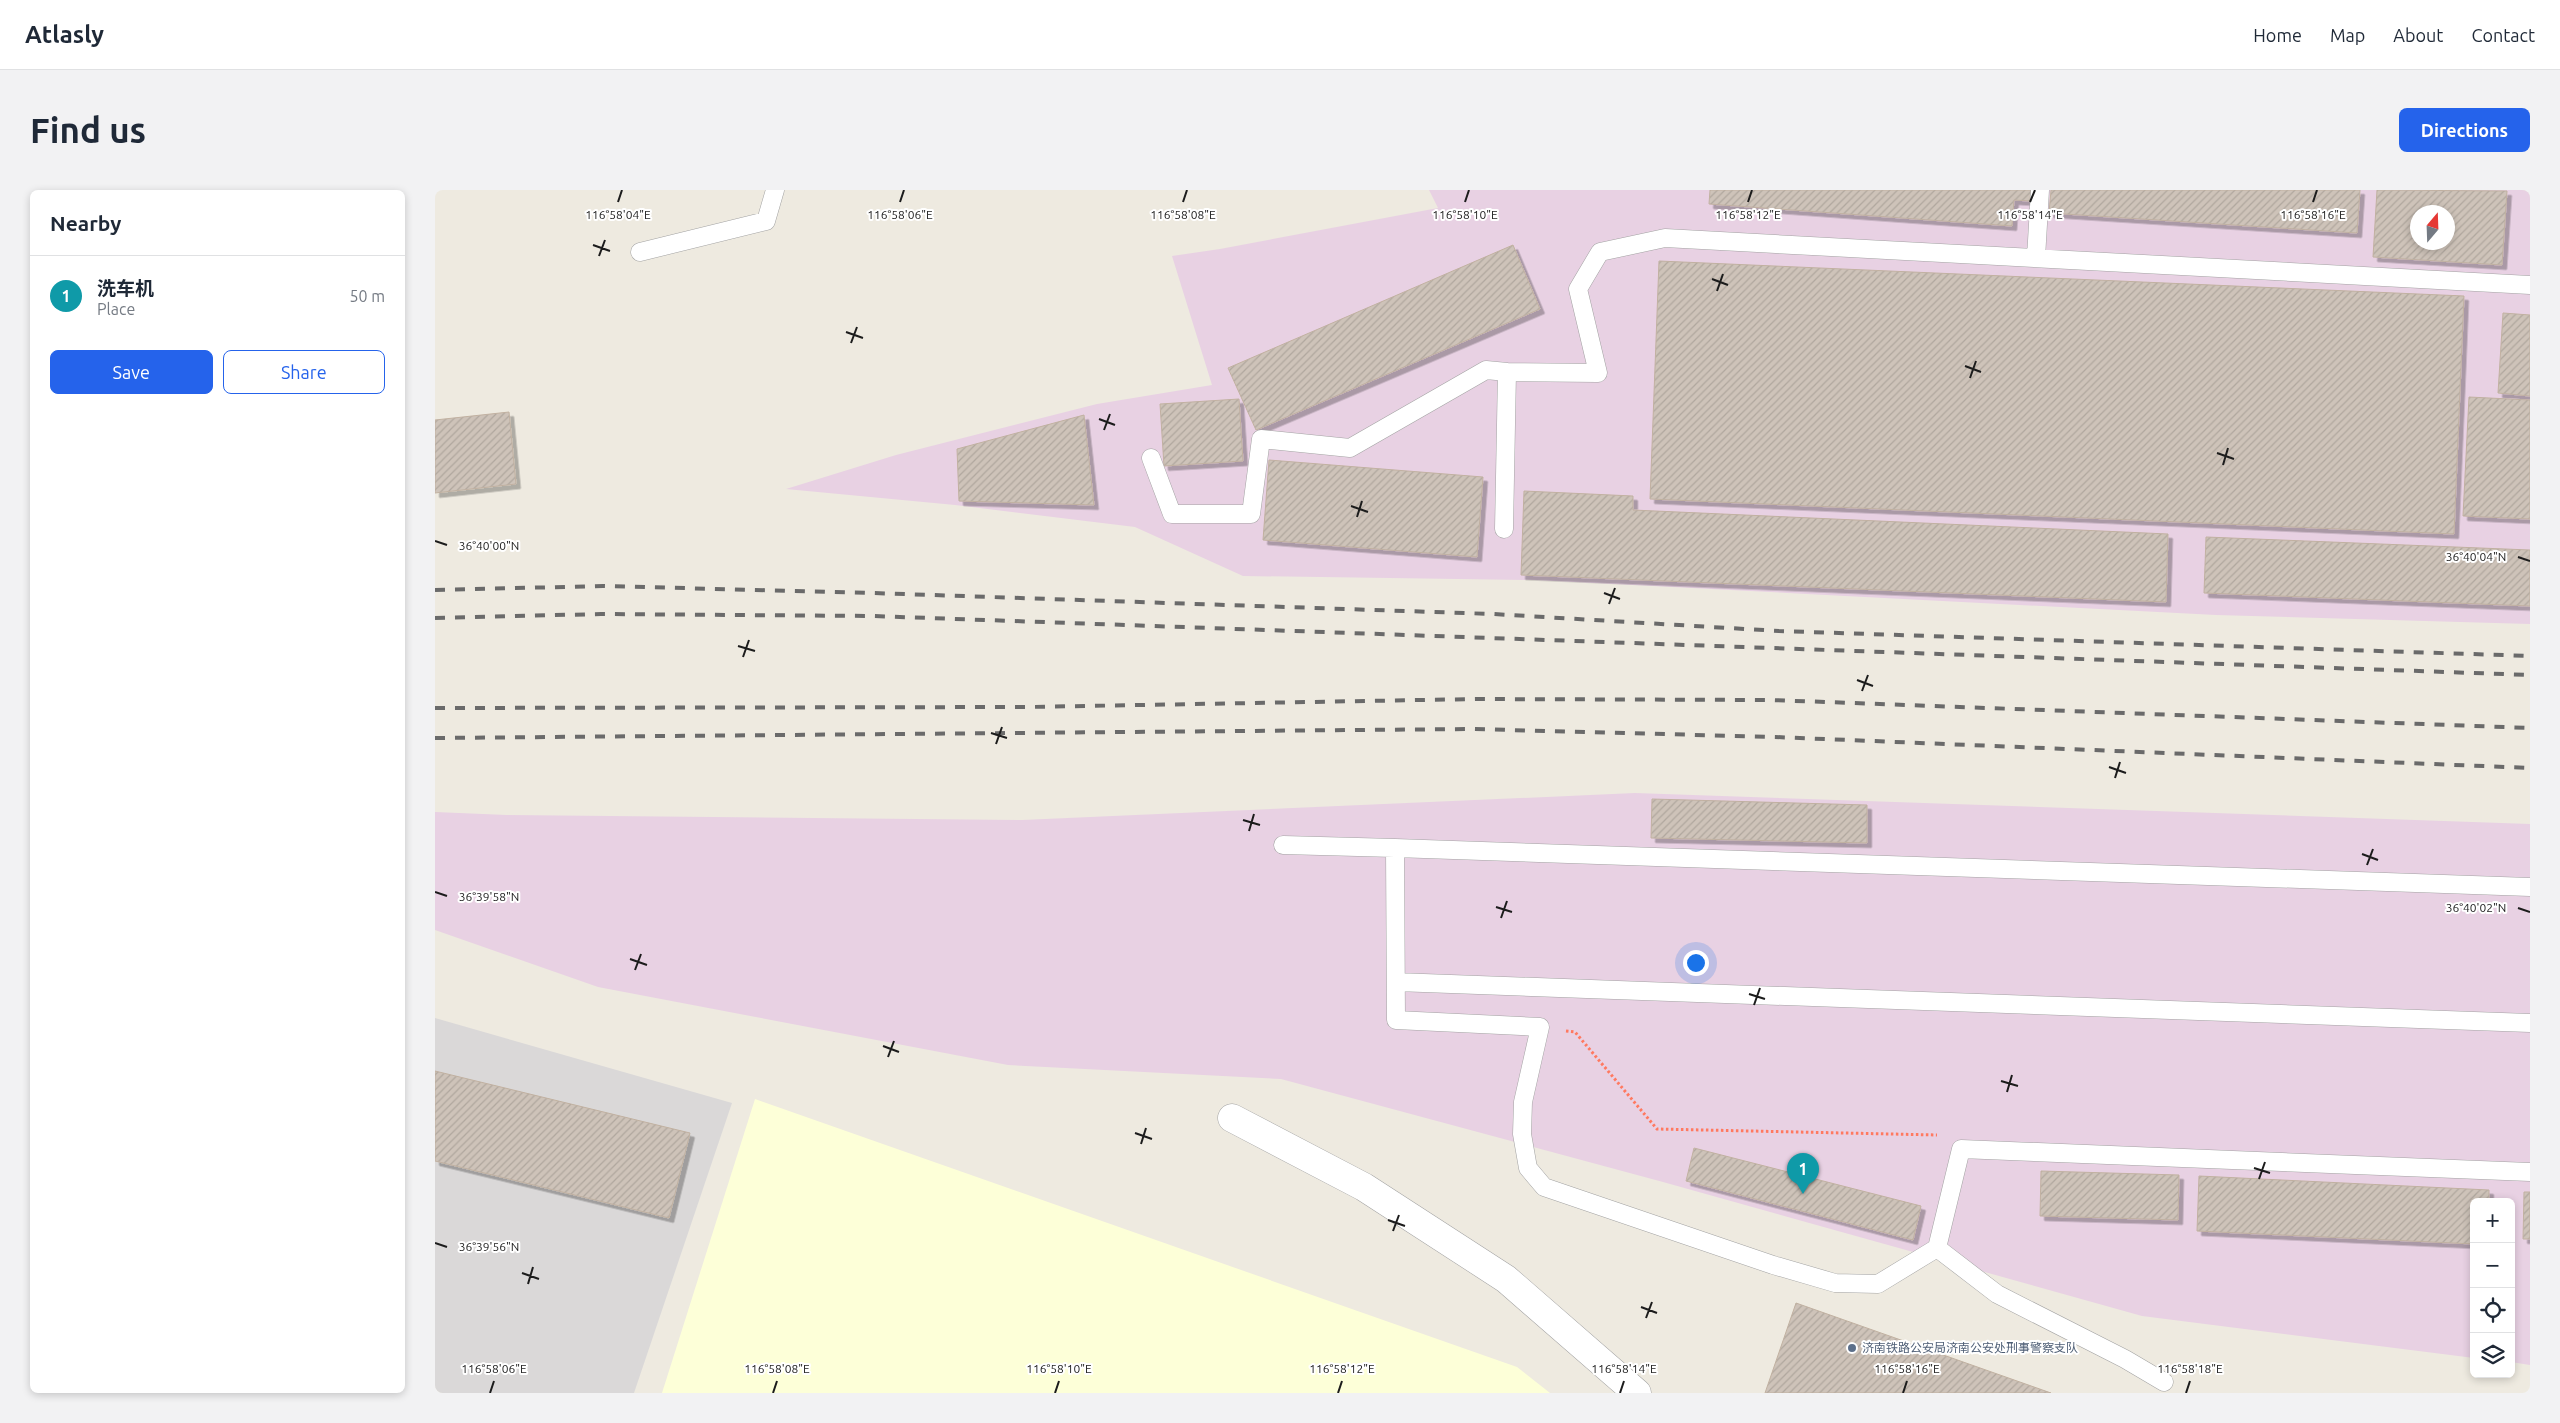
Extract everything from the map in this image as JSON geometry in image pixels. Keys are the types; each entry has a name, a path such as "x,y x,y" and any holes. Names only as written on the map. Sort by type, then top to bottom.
{"street":[{"path":"1232,1118 1364,1187 1506,1279 1637,1393"}],"lane":[{"path":"640,252 766,221 775,190"},
{"path":"2036,258 2040,190"},
{"path":"1151,458 1172,514 1251,514 1261,439 1350,448 1485,370 1507,372 1597,372 1578,289 1600,252 1665,238 2530,285"},
{"path":"1504,529 1507,372"},
{"path":"1283,845 2530,887"},
{"path":"1395,848 1396,1020 1540,1027 1523,1102 1522,1134 1528,1168 1545,1187 1773,1265 1835,1282 1878,1284 1937,1248 1961,1149 2530,1172"},
{"path":"1396,982 2530,1023"},
{"path":"1937,1248 1997,1294 2125,1359 2165,1382"}],"path":[{"path":"1540,1027 1575,1032 1657,1129 1941,1135 1961,1149"}],"shaded area":[{"path":"1429,190 2530,190 2530,624 2216,615 1534,580 1243,576 1135,527 955,505 786,489 896,455 1097,404 1212,385 1172,256 1220,249 1438,208"},
{"path":"1635,793 2530,824 2530,1365 2515,1363 2515,1198 2470,1198 2470,1357 2142,1316 1663,1182 1281,1079 1008,1065 598,987 435,930 435,812 507,815 1022,820"},
{"path":"435,1018 732,1103 634,1393 435,1393"},
{"path":"755,1099 1517,1367 1550,1393 662,1393"}],"building":[{"path":"1710,190 2031,190 2030,201 2014,200 2012,226 1709,204"},
{"path":"2051,190 2360,190 2357,233 2049,213"},
{"path":"2377,190 2507,191 2502,265 2373,257"},
{"path":"1513,245 1540,309 1256,430 1228,368"},
{"path":"1659,261 2464,296 2454,534 1650,499"},
{"path":"2503,313 2530,315 2530,396 2498,393"},
{"path":"2469,397 2530,400 2530,519 2463,516"},
{"path":"1239,399 1243,461 1164,466 1160,404"},
{"path":"509,412 516,484 435,493 435,420"},
{"path":"1084,415 1094,505 959,501 957,449"},
{"path":"1269,460 1483,477 1477,557 1263,540"},
{"path":"1524,491 1633,496 1633,510 2168,534 2166,602 1521,575"},
{"path":"2206,537 2530,550 2530,606 2204,593"},
{"path":"1652,799 1867,805 1867,843 1651,838"},
{"path":"435,1071 690,1133 669,1218 435,1161"},
{"path":"1694,1148 1921,1206 1913,1240 1686,1181"},
{"path":"2041,1171 2179,1175 2178,1220 2040,1216"},
{"path":"2199,1176 2489,1190 2489,1198 2470,1198 2470,1244 2197,1231"},
{"path":"2524,1192 2530,1192 2530,1239 2523,1239"},
{"name":"济南铁路公安局济南公安处刑事警察支队","path":"1796,1303 2051,1393 1765,1393"}],"railway":[{"path":"435,590 603,586 873,593 1493,614 1779,631 2530,656"},
{"path":"435,618 601,614 873,616 2530,675"},
{"path":"435,708 1028,707 1476,699 1771,700 2530,728"},
{"path":"435,738 1472,729 1775,737 2530,768"}],"place":[{"name":"洗车机","path":"1803,1194"},
{"name":"济南铁路公安局济南公安处刑事警察支队","path":"1852,1348"}]}
